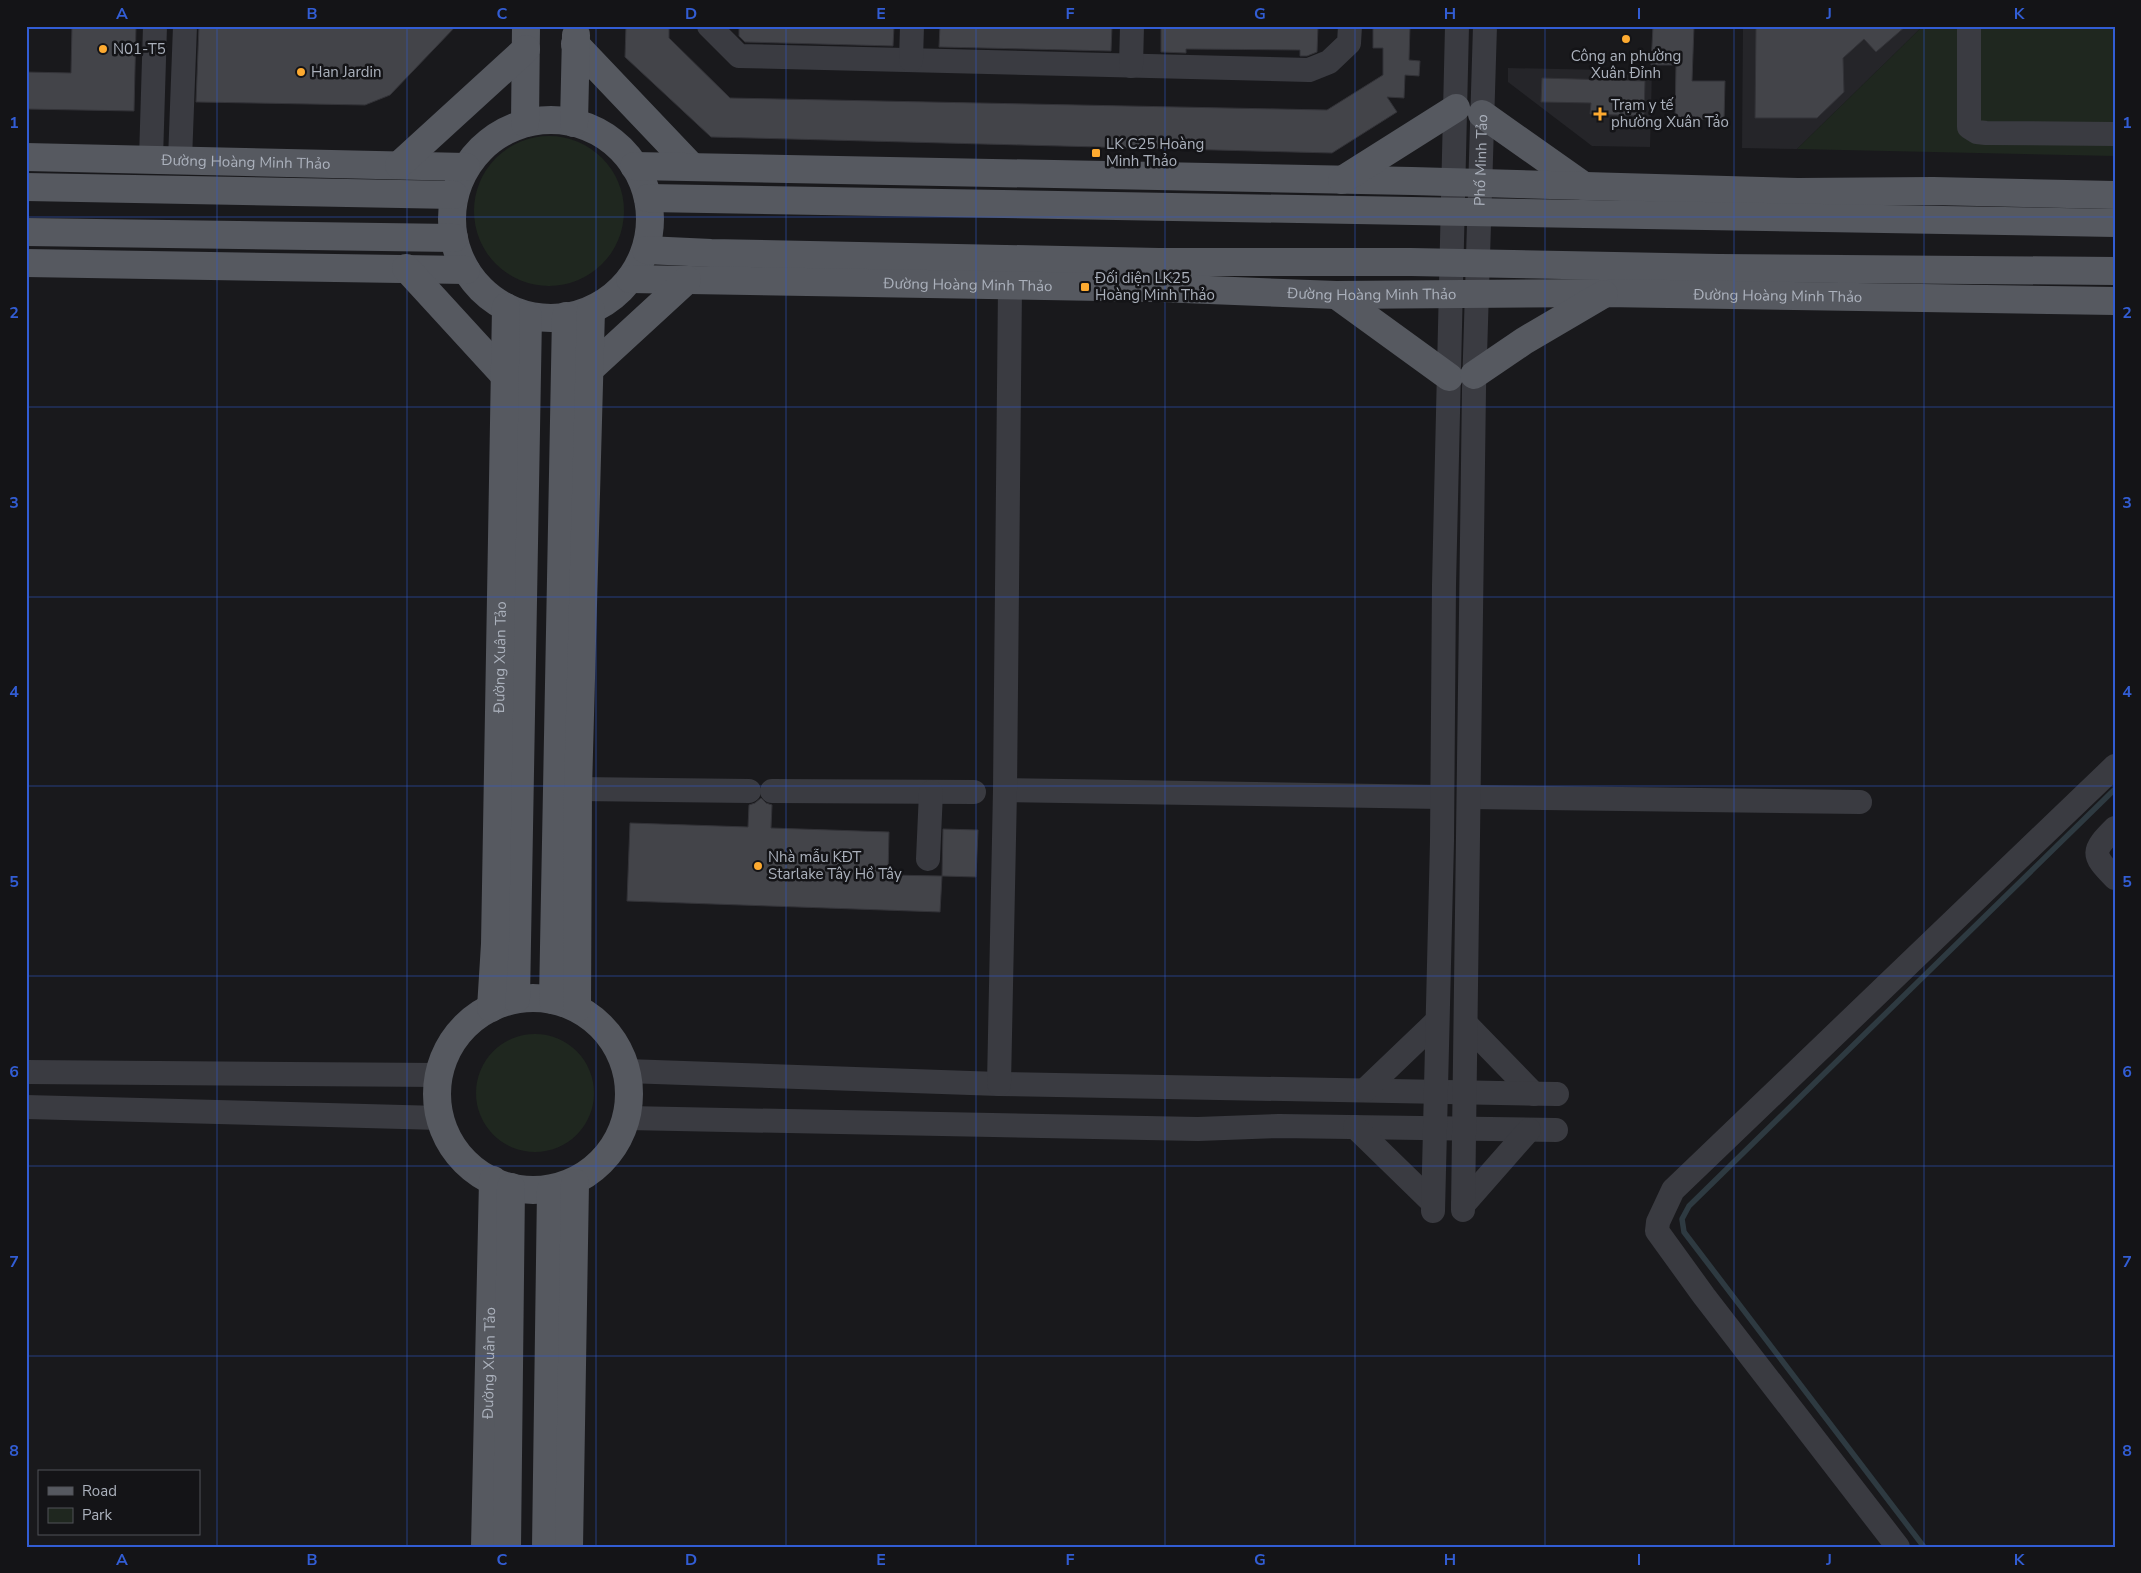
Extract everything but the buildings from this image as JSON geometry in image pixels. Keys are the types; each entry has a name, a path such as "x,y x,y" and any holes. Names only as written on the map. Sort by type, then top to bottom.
{"main road":[{"path":"574,123 576,35"},
{"path":"576,35 692,167"},
{"path":"525,123 526,38"},
{"path":"399,165 526,38"},
{"path":"1342,180 1456,108"},
{"path":"1482,114 1584,186"},
{"path":"561,120 574,123 594,129 621,148 640,174 648,198 649,213 646,250 630,279 618,292 578,313 560,318 517,311 498,303 474,282 457,253 450,220 456,187 471,157 496,135 525,123 561,120"},
{"name":"Đường Hoàng Minh Thảo","path":"26,157 466,167"},
{"path":"634,166 1584,186 1797,205 2115,223"},
{"path":"1342,180 1342,209"},
{"name":"Đường Hoàng Minh Thảo","path":"26,187 454,195"},
{"path":"648,198 1453,212 1797,205 1933,191 2115,195"},
{"path":"26,232 454,238"},
{"name":"Đường Hoàng Minh Thảo","path":"646,250 1159,262 1452,263 2115,271"},
{"path":"1159,262 1159,288"},
{"path":"26,263 466,270"},
{"path":"1336,295 1465,380 1524,341 1606,293 1605,265"},
{"path":"406,268 505,376"},
{"name":"Đường Hoàng Minh Thảo","path":"630,279 1159,288 1336,295 1606,293 2115,302"},
{"path":"588,371 687,280"},
{"name":"Đường Xuân Tảo","path":"491,1008 495,944 505,376 517,311"},
{"name":"Đường Xuân Tảo","path":"516,999 517,311"},
{"path":"565,1004 578,789 588,371 578,313"},
{"path":"565,1004 578,313"},
{"path":"532,998 565,1004 603,1028 621,1054 630,1086 627,1118 614,1148 591,1171 563,1186 536,1190 502,1184 484,1177 463,1160 448,1138 440,1118 437,1086 443,1060 454,1039 471,1021 491,1008 516,999 532,998"},
{"name":"Đường Xuân Tảo","path":"486,1547 502,1184"},
{"name":"Đường Xuân Tảo","path":"502,1184 507,1547"},
{"path":"546,1547 563,1186"},
{"path":"563,1186 569,1547"}],"street":[{"path":"152,159 156,26"},
{"path":"180,160 185,26"},
{"path":"709,26 739,56 1309,70 1329,62 1349,43 1350,26"},
{"path":"911,60 912,26"},
{"path":"1131,66 1132,26"},
{"name":"Phố Minh Tảo","path":"1457,26 1452,263 1464,294"},
{"name":"Phố Minh Tảo","path":"1464,294 1482,114 1485,26"},
{"path":"1969,26 1969,127 1977,132 1986,134 2115,134"},
{"path":"999,1084 1005,790 1010,286"},
{"path":"1464,294 1469,797 1463,1208 1529,1130"},
{"path":"1356,1127 1433,1207 1442,841 1441,797 1465,380"},
{"path":"1898,1547 1660,1235 1658,1222 1673,1190 2115,766"},
{"path":"578,789 974,792"},
{"path":"1005,790 1441,797"},
{"path":"928,859 931,792"},
{"path":"1469,797 1860,802"},
{"path":"2115,828 2100,843 2097,852 2098,860 2115,878"},
{"path":"1365,1090 1437,1021"},
{"path":"626,1071 999,1084 1545,1094 1466,1024"},
{"path":"26,1072 440,1075"},
{"path":"26,1107 440,1118"},
{"path":"627,1118 1178,1128 1356,1127 1556,1130"}],"shaded area":[{"path":"1743,26 1923,26 1797,149 1742,148"},
{"name":"Trạm y tế phường Xuân Tảo","path":"1508,68 1652,71 1650,147 1592,146 1508,82"}],"green space":[{"path":"1923,26 2115,26 2115,156 1797,149"},
{"path":"549,136 564,137 578,141 591,148 602,158 612,169 619,182 623,196 623,226 619,240 612,253 602,264 591,274 578,281 564,285 549,286 534,285 520,281 507,274 496,264 486,253 479,240 475,226 474,211 475,196 479,182 486,169 496,158 507,148 520,141 534,137"},
{"path":"535,1034 558,1039 577,1051 589,1070 594,1093 589,1116 577,1135 558,1147 535,1152 512,1147 493,1135 481,1116 476,1093 481,1070 493,1051 512,1039"}],"waterway":[{"path":"1924,1547 1684,1232 1682,1219 1689,1206 2115,789"}],"place":[{"name":"Công an phường Xuân Đỉnh","path":"1626,39"},
{"name":"N01-T5","path":"103,49"},
{"name":"Han Jardin","path":"301,72"},
{"name":"Trạm y tế phường Xuân Tảo","path":"1600,114"},
{"name":"LK C25 Hoàng Minh Thảo","path":"1096,153"},
{"name":"Đối diện LK25 Hoàng Minh Thảo","path":"1085,287"},
{"name":"Nhà mẫu KĐT Starlake Tây Hồ Tây","path":"758,866"}]}
